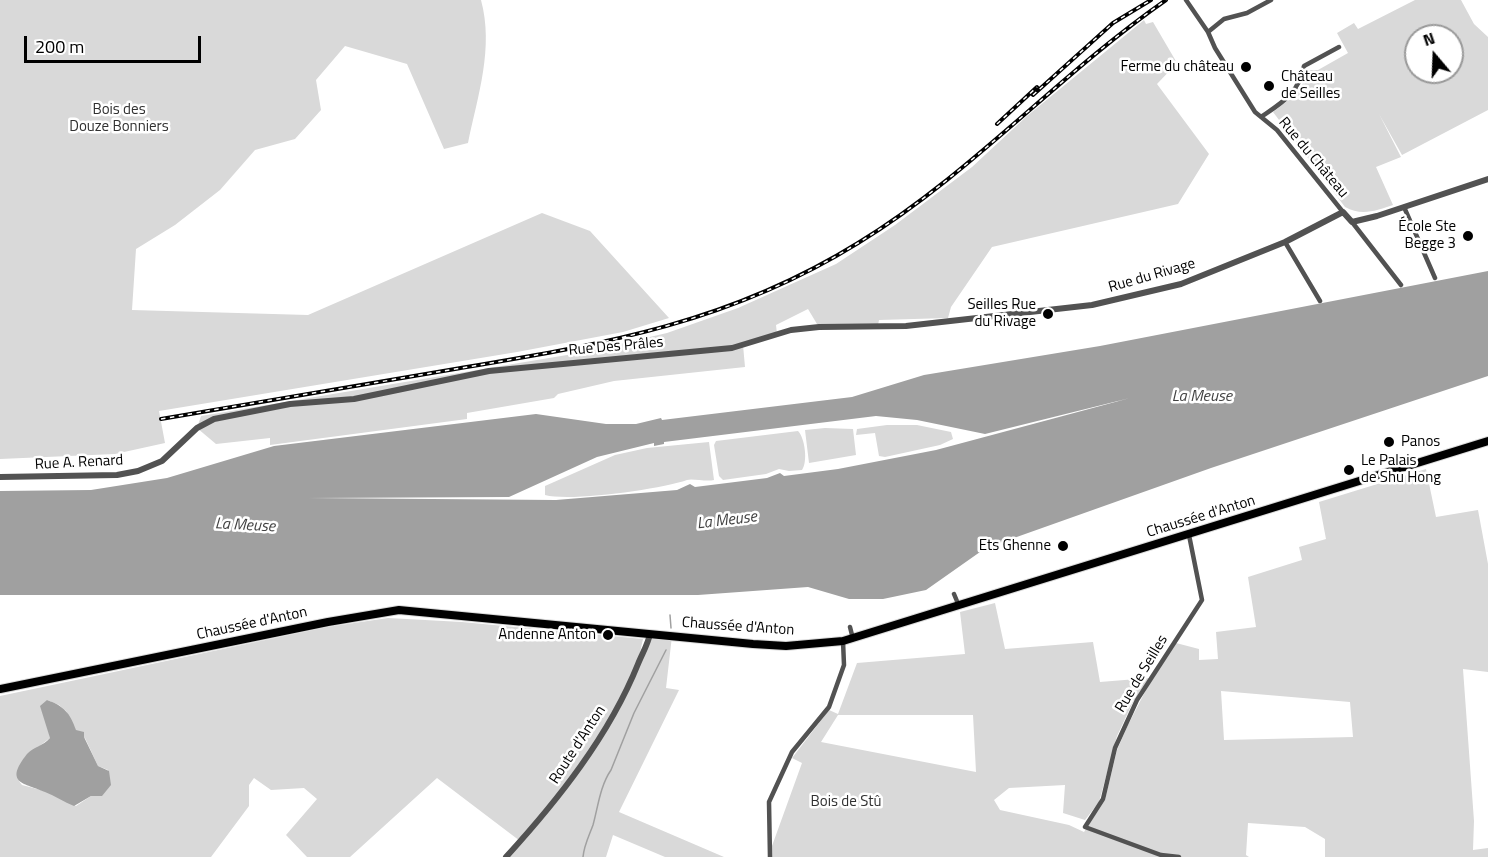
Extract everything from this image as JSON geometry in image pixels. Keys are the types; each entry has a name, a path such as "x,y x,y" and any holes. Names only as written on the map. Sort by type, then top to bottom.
{"main road":[{"name":"Chaussée d'Anton","path":"0,689 390,611 445,613 786,646 843,641 959,607 1488,441"}],"street":[{"name":"Rue du Château","path":"1186,0 1208,32 1215,48 1255,112 1277,130 1343,212"},
{"path":"1208,32 1224,19 1247,13 1271,0"},
{"path":"1261,117 1287,99 1298,87 1304,66 1339,47"},
{"path":"1352,222 1488,179"},
{"path":"1404,207 1436,278"},
{"path":"1343,212 1401,285"},
{"name":"Rue du Rivage","path":"1020,314 1092,305 1172,286 1285,242 1343,212"},
{"path":"1285,242 1320,301"},
{"name":"Rue Des Prâles","path":"214,419 290,404 354,399 489,371 732,348 791,330 819,327 877,328 1020,314"},
{"name":"Rue A. Renard","path":"0,477 117,475 138,471 162,462 197,428 214,419"},
{"name":"Rue de Seilles","path":"1179,857 1141,848 1090,830 1085,827 1085,824 1104,799 1115,748 1137,700 1202,600 1189,535"},
{"path":"954,594 959,607"},
{"path":"850,627 853,639"},
{"name":"Route d'Anton","path":"506,857 553,805 601,733 627,691 650,634"},
{"path":"770,857 769,802 792,752 829,707 844,665 843,641"}],"green space":[{"name":"Bois des Douze Bonniers","path":"0,0 481,0 485,18 485,54 468,143 444,149 407,64 345,46 316,80 321,110 295,139 255,150 220,190 175,225 136,249 132,310 308,315 542,213 590,231 669,318 623,332 517,352 159,411 165,443 115,454 0,459"},
{"path":"1415,0 1461,0 1474,24 1488,37 1488,110 1402,155 1379,114 1401,157 1376,167 1393,205 1363,212 1345,207 1273,112 1300,91 1305,76 1310,70 1318,70 1348,53 1337,33 1354,23 1358,29"},
{"path":"1144,20 1146,24 1153,22 1177,63 1157,84 1209,154 1178,204 992,247 951,307 948,318 879,320 878,325 817,324 808,309 776,325 777,334 743,345 745,367 614,381 558,394 554,398 467,413 467,419 270,445 270,438 216,444 197,428 201,416 585,352 667,333 738,308 836,264 895,225 972,167 1027,116"},
{"path":"887,425 917,425 951,432 953,439 940,445 885,457 879,456 875,433 856,435 857,429"},
{"path":"853,429 856,455 809,463 805,430"},
{"path":"798,431 805,450 802,470 779,469 766,474 723,480 719,476 714,445 716,441"},
{"path":"709,442 714,480 689,480 638,491 594,496 545,495 545,486 615,455 647,448"},
{"name":"Bois de Stû","path":"1426,469 1436,517 1478,510 1488,564 1488,672 1463,669 1474,821 1473,850 1488,848 1488,857 1325,857 1325,839 1305,827 1248,823 1246,855 1249,857 768,857 802,763 792,758 829,710 838,714 857,663 965,654 960,612 995,603 1005,649 1093,642 1100,682 1149,678 1133,702 1117,736 1099,802 1085,820 1063,813 1065,785 1009,788 994,800 1000,810 1069,825 1084,832 1105,800 1117,750 1128,725 1149,684 1176,643 1199,649 1199,660 1218,659 1216,632 1256,627 1248,577 1302,560 1299,547 1326,539 1319,502","holes":["1221,691 1350,702 1353,737 1224,740","838,715 973,715 976,772 821,742"]},
{"path":"388,618 462,622 643,639 639,657 650,634 672,636 666,688 679,690 619,812 724,857 665,857 613,835 606,857 506,857 520,841 437,778 350,857 307,857 286,835 317,799 304,788 271,790 254,778 249,785 249,806 211,857 0,857 0,696 327,627","holes":["47,700 66,711 76,731 85,738 98,766 108,770 102,795 91,796 76,806 45,791 22,785 19,781 18,774 25,757 50,738"]}],"water":[{"name":"La Meuse","path":"1488,271 1488,376 1211,468 997,544 980,552 926,590 883,599 849,599 808,587 698,595 0,595 0,491 91,490 167,478 274,446 536,414 606,424 636,424 661,418 662,420 852,397 924,375 1100,346","holes":["1130,398 936,450 838,469 784,476 780,473 767,478 695,487 690,484 677,490 556,500 308,498 509,497 597,457 654,443 654,446 664,444 664,442 876,416 917,420 985,434"]},
{"path":"47,700 66,711 76,730 84,732 84,737 98,766 109,771 111,785 102,796 91,796 74,806 24,784 17,777 20,764 27,754 50,738 40,706"}],"waterway":[{"path":"670,615 671,628"},
{"path":"583,857 604,783 634,713 666,650"}],"railway":[{"path":"1033,95 1113,23 1151,0"},
{"path":"161,419 613,340 712,312 761,293 809,271 899,216 977,156 1126,29 1166,0"},
{"path":"997,124 1037,87"}],"place":[{"name":"Ferme du château","path":"1246,67"},
{"name":"Château de Seilles","path":"1269,86"},
{"name":"École Ste Begge 3","path":"1468,236"},
{"name":"Seilles Rue du Rivage","path":"1048,314"},
{"name":"Panos","path":"1389,442"},
{"name":"Le Palais de Shu Hong","path":"1349,470"},
{"name":"Ets Ghenne","path":"1063,546"},
{"name":"Andenne Anton","path":"608,635"}]}
